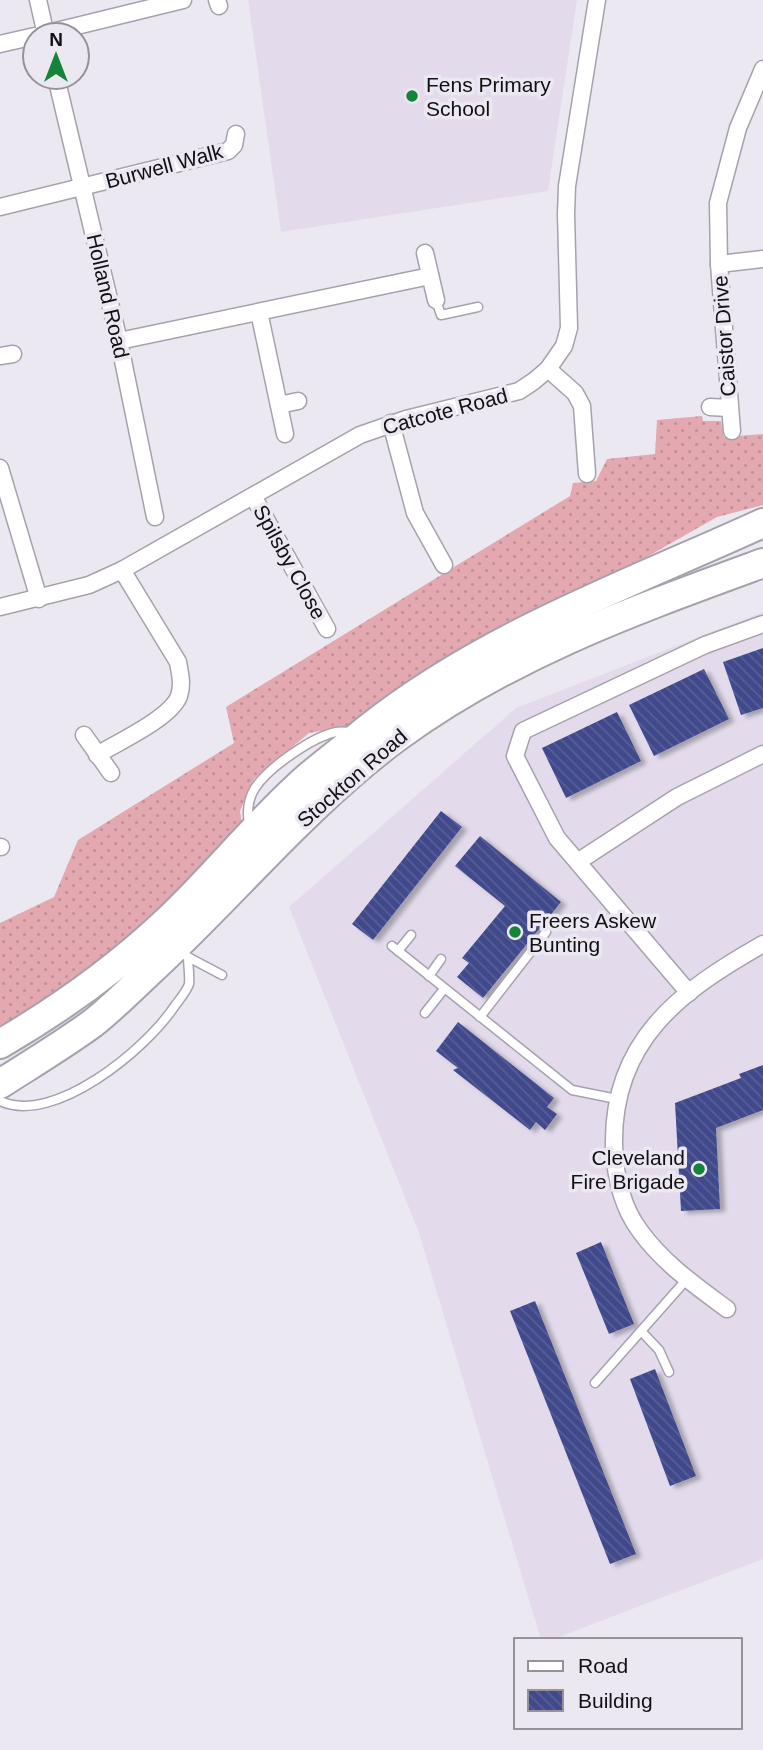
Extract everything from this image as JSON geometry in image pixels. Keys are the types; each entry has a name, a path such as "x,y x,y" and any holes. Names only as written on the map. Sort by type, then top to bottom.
{"highway":[{"name":"Stockton Road","path":"0,1044 69,1001 108,972 166,922 306,779 363,733 444,677 530,628 763,523"},
{"name":"Stockton Road","path":"0,1084 93,1022 181,953 335,788 395,738 447,702 496,673 569,638 657,601 763,563"}],"street":[{"path":"38,0 40,21"},
{"path":"91,23 183,0"},
{"name":"Catcote Road","path":"0,607 89,586 360,435 391,423 519,391 548,369 564,346 569,328 567,186 597,0"},
{"path":"0,44 21,40"},
{"name":"Caistor Drive","path":"732,431 719,264 718,203 738,128 762,75"},
{"name":"Holland Road","path":"59,91 119,341 155,517"},
{"name":"Burwell Walk","path":"83,188 228,151 234,145 236,134"},
{"path":"0,207 83,188"},
{"path":"425,253 436,300"},
{"name":"Caistor Drive","path":"719,264 763,259"},
{"path":"119,341 430,276"},
{"path":"259,312 285,434"},
{"path":"548,369 575,393 582,406 587,474"},
{"path":"279,405 298,401"},
{"name":"Caistor Drive","path":"710,407 729,408"},
{"path":"391,423 415,513 437,543 444,565"},
{"path":"0,468 39,599"},
{"name":"Spilsby Close","path":"253,496 327,629"},
{"path":"97,755 171,710 179,696 181,678 178,662 122,570"},
{"path":"689,993 557,838 515,756 523,731 705,645 763,624"},
{"path":"84,736 111,773"},
{"path":"579,861 677,797 763,754"},
{"path":"727,1309 659,1254 638,1229 623,1195 614,1163 614,1124 617,1100 635,1051 656,1021 689,993 763,944"}],"lane":[{"path":"436,300 441,315 478,307"},
{"path":"480,1017 546,932"},
{"path":"411,935 395,949 444,989 572,1090 617,1100"},
{"path":"181,953 222,975"},
{"path":"0,1101 12,1106 52,1101 105,1075 161,1027 189,985 181,953"},
{"path":"429,976 442,959"},
{"path":"425,1013 444,989"},
{"path":"595,1383 687,1279"},
{"path":"642,1332 659,1350 669,1372"}],"shaded area":[{"name":"Fens Primary School","path":"248,0 577,0 548,191 281,232"},
{"path":"702,416 703,421 721,421 724,437 763,434 763,505 717,517 350,726 309,733 254,779 240,811 243,834 138,934 0,1033 0,923 54,897 78,840 234,743 226,707 570,496 573,483 596,481 607,459 655,454 657,420"},
{"path":"763,612 763,1559 556,1638 540,1638 419,1233 289,907 516,708"}],"building":[{"path":"763,648 763,708 741,715 723,662"},
{"path":"704,669 729,719 654,756 629,705"},
{"path":"617,712 641,761 566,798 542,748"},
{"path":"441,811 462,827 373,940 352,924"},
{"path":"480,836 561,902 483,998 457,977 469,963 462,958 505,906 455,866"},
{"path":"458,1022 554,1098 547,1107 557,1114 545,1130 536,1122 530,1130 453,1070 458,1068 436,1051"},
{"name":"Cleveland Fire Brigade","path":"763,1065 763,1110 716,1128 720,1209 681,1211 675,1103 741,1078 739,1074"},
{"path":"601,1242 634,1324 609,1334 576,1253"},
{"path":"535,1301 636,1554 610,1564 510,1311"},
{"path":"655,1369 696,1476 670,1486 630,1379"}],"place":[{"name":"Fens Primary School","path":"412,96"},
{"name":"Freers Askew Bunting","path":"515,932"},
{"name":"Cleveland Fire Brigade","path":"699,1169"}]}
